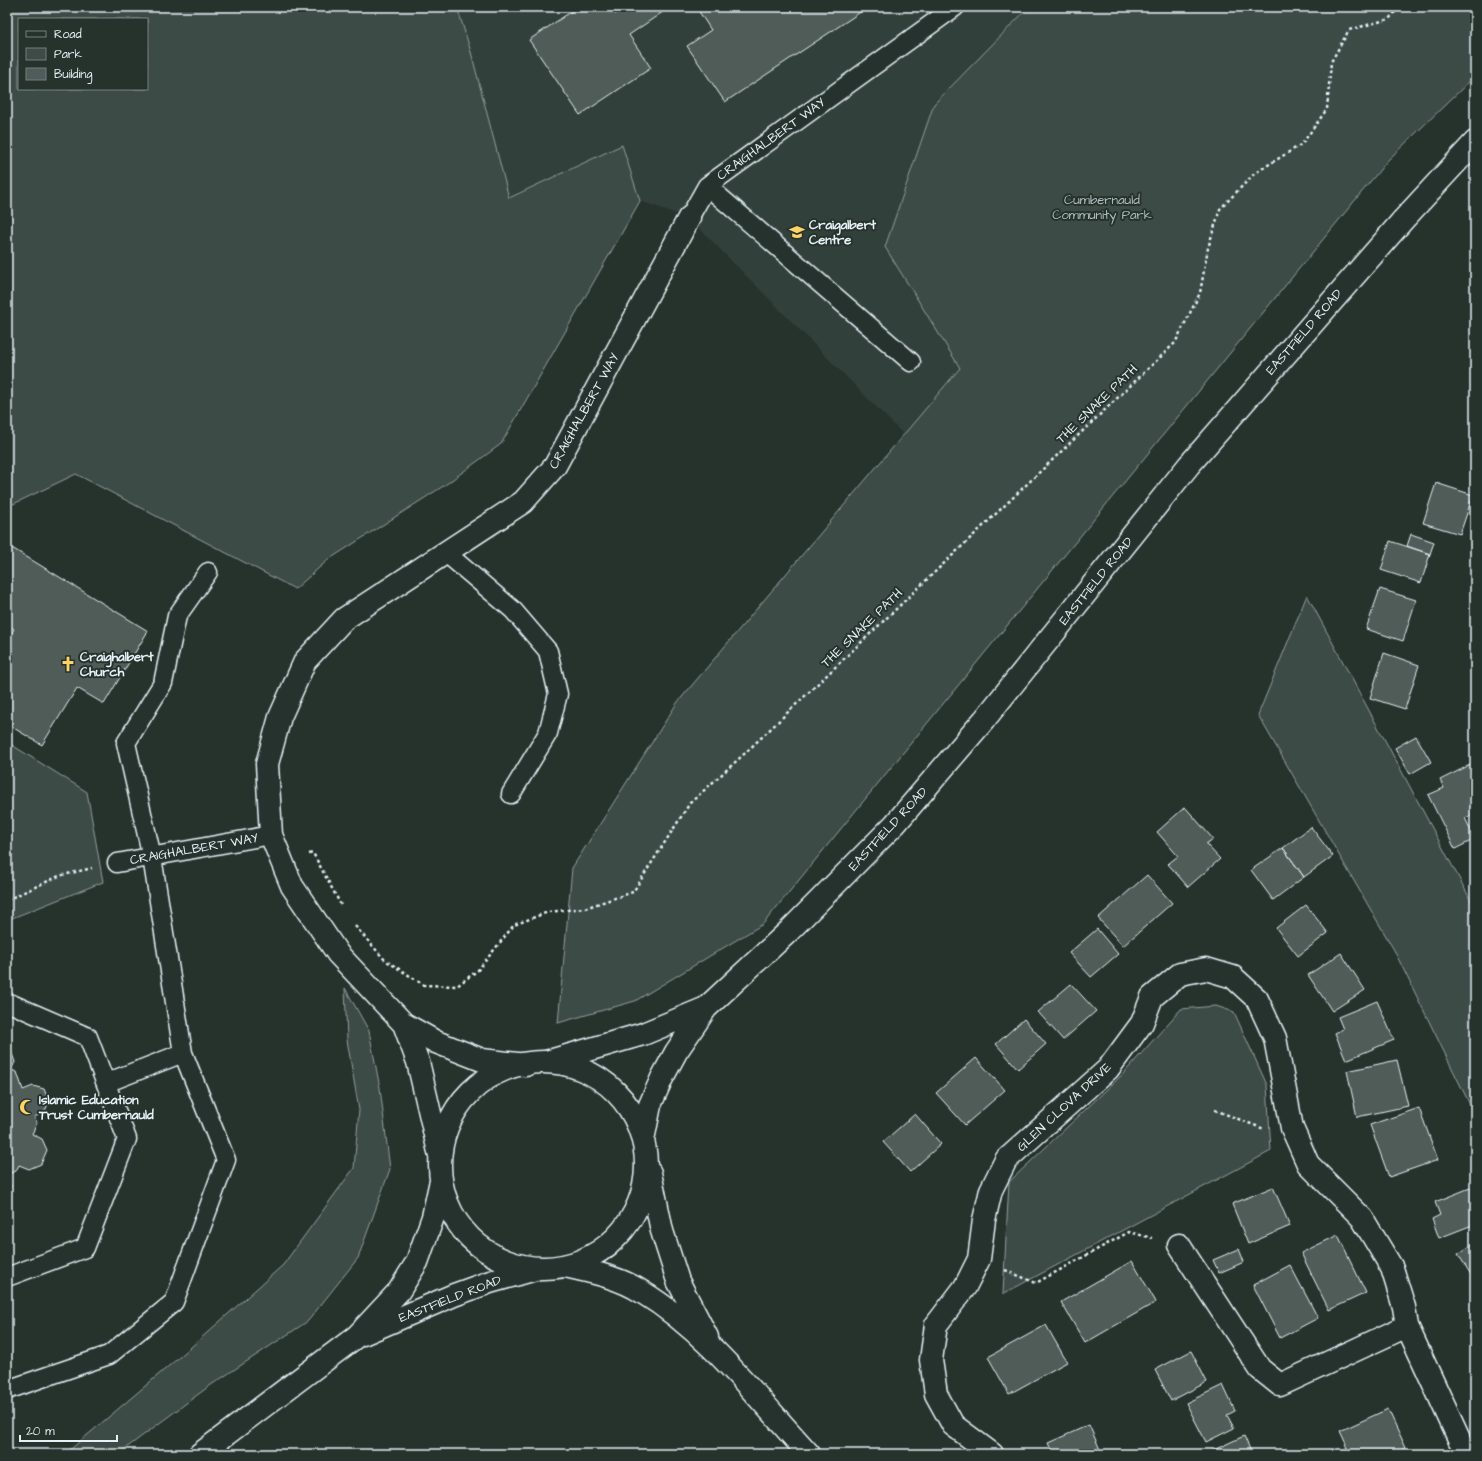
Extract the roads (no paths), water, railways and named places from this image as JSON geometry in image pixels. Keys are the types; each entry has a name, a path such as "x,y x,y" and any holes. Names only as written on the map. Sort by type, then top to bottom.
{"street":[{"name":"EASTFIELD ROAD","path":"644,1135 650,1105 662,1078 676,1052 706,1008 789,931 895,824 984,720 1189,465 1403,220 1475,142"},
{"name":"CRAIGHALBERT WAY","path":"644,1135 626,1105 610,1087 593,1075 564,1066 532,1065 482,1060 436,1042 404,1024 338,954 292,886 271,835 267,764 280,717 305,661 344,619 523,502 555,466 689,218"},
{"name":"GLEN CLOVA DRIVE","path":"992,1454 953,1425 936,1394 932,1360 936,1325 965,1287 979,1259 984,1220 991,1190 1006,1160 1108,1069 1142,1023 1152,997 1180,974 1206,969 1233,977 1257,999 1275,1038 1292,1128 1308,1164 1362,1218 1392,1268 1404,1307 1407,1326 1466,1454"},
{"name":"EASTFIELD ROAD","path":"439,1152 447,1120 465,1095 489,1075 532,1065 643,1034 706,1008"},
{"name":"CRAIGHALBERT WAY","path":"404,1024 418,1062 439,1152"},
{"path":"644,1135 662,1231 678,1281 714,1351"},
{"path":"439,1152 441,1184 449,1212 468,1239 495,1258 526,1267 555,1266 620,1281 642,1292 679,1319 714,1351 809,1454"},
{"path":"555,1266 593,1254 615,1240 631,1222 636,1215 645,1186 648,1161"},
{"name":"EASTFIELD ROAD","path":"200,1454 357,1336 399,1291 416,1262 433,1217 441,1184"},
{"path":"1179,1245 1260,1369 1280,1385 1407,1326"},
{"name":"EASTFIELD ROAD","path":"357,1336 454,1295 490,1282 555,1266"}],"lane":[{"name":"CRAIGHALBERT WAY","path":"689,218 707,186 955,7"},
{"path":"707,186 911,362"},
{"path":"446,553 513,610 548,651 558,694 548,733 511,794"},
{"path":"7,1390 110,1355 174,1302 226,1160 183,1053 152,856 126,743 163,683 178,616 208,572"},
{"name":"CRAIGHALBERT WAY","path":"117,863 271,835"},
{"path":"7,1002 88,1037 127,1139 86,1248 7,1277"},
{"path":"106,1084 183,1053"}],"place":[{"name":"Craigalbert Centre","path":"797,232"},
{"name":"Craighalbert Church","path":"68,664"},
{"name":"Islamic Education Trust Cumbernauld","path":"27,1107"}],"park label":[{"name":"Cumbernauld Community Park","path":"1102,208"}]}
